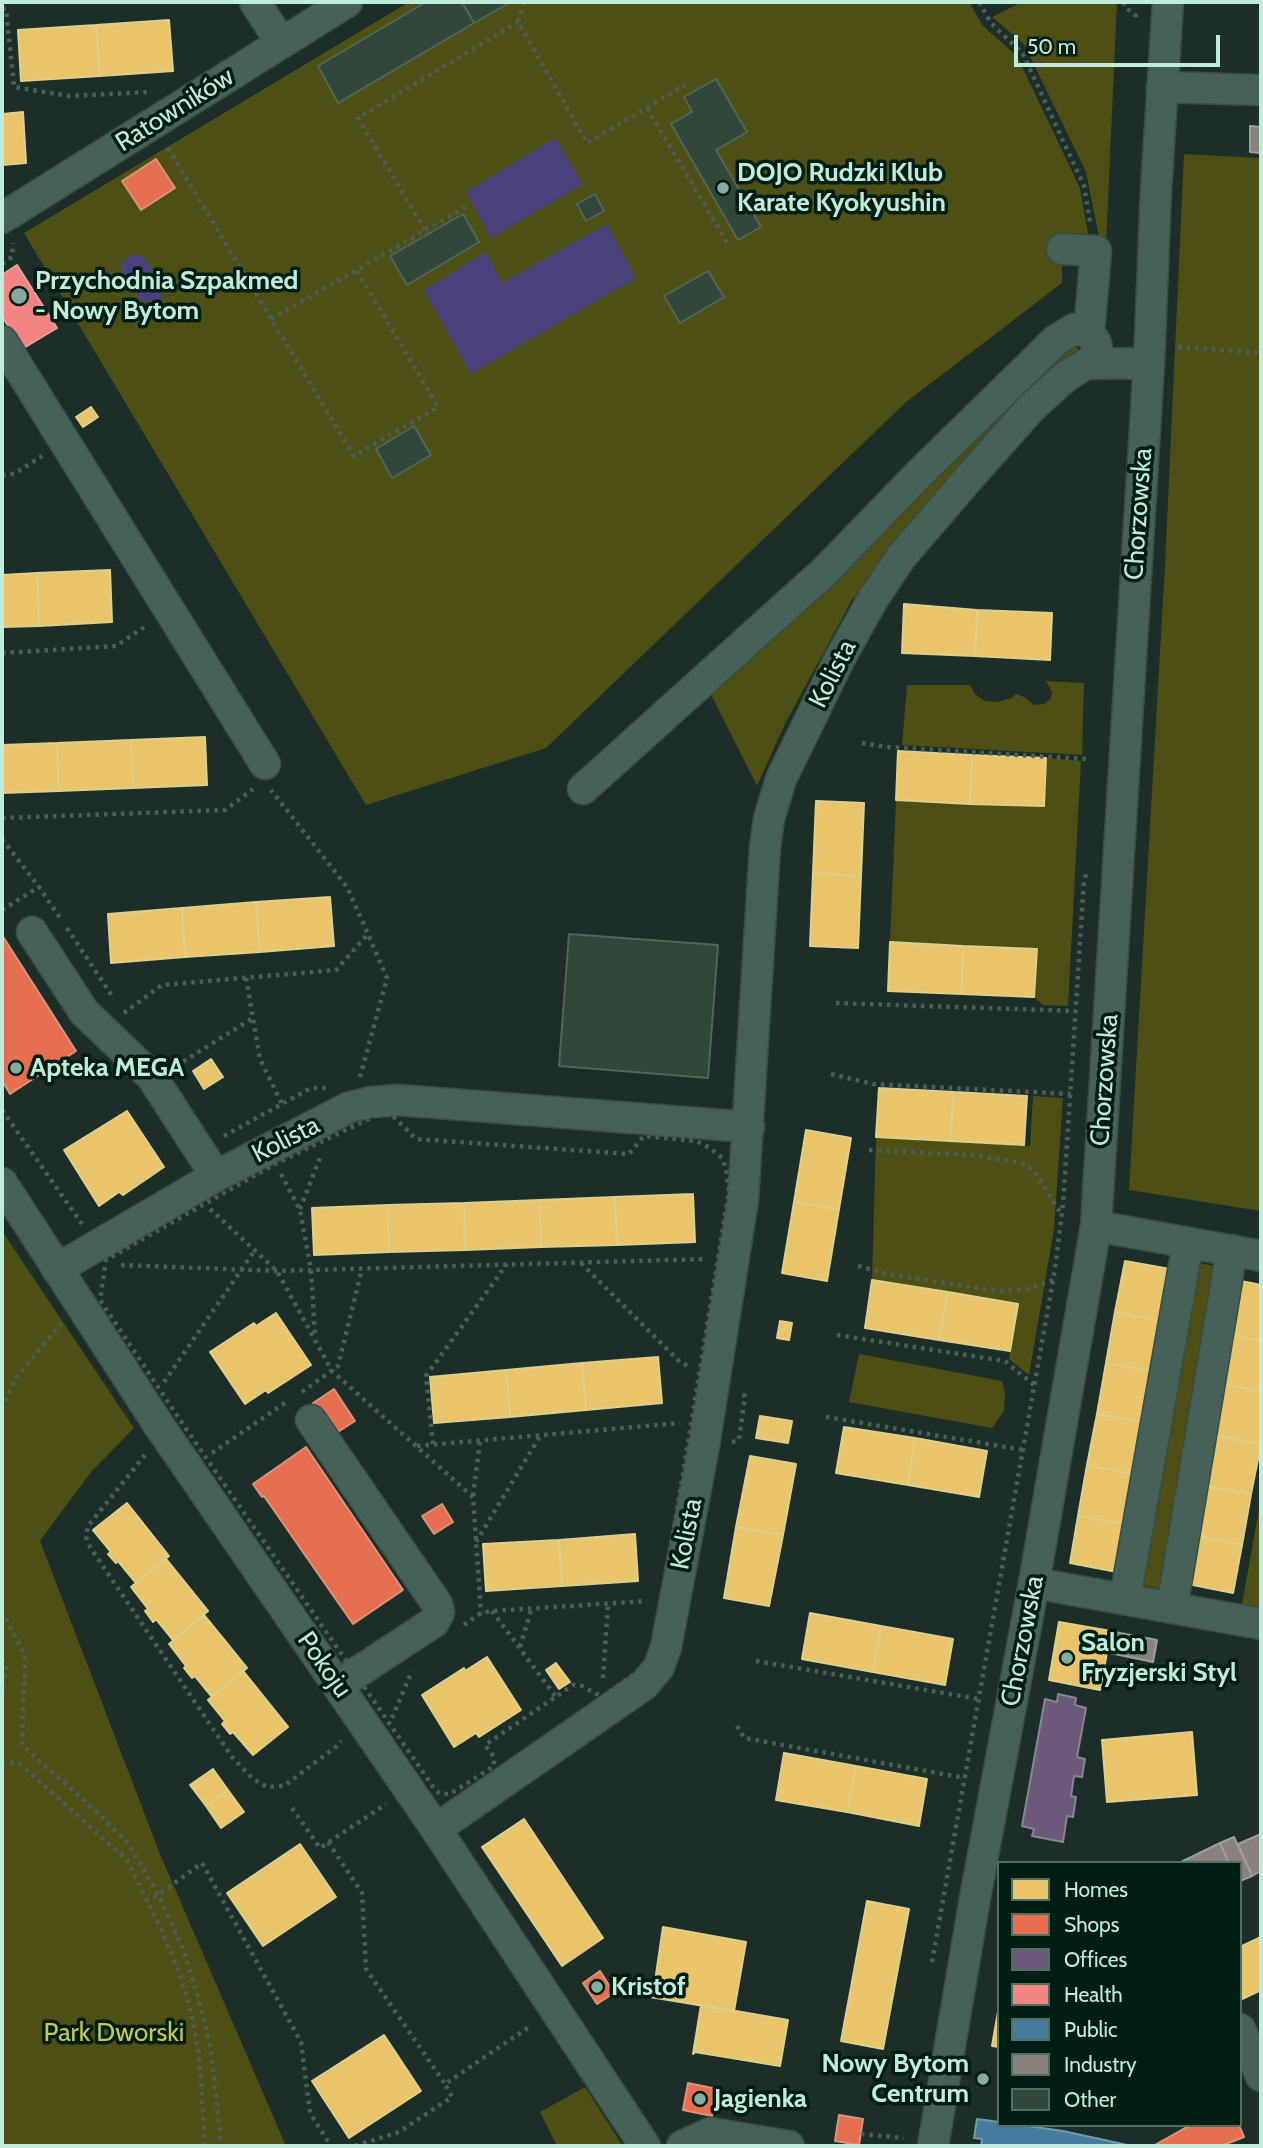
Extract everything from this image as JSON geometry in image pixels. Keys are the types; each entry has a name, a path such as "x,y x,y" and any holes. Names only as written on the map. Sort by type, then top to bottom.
{"street":[{"path":"255,2 281,43"},
{"name":"Ratowników","path":"8,224 347,2"},
{"name":"Chorzowska","path":"933,2146 1096,1226 1149,363 1168,2"},
{"path":"1162,87 1261,90"},
{"path":"1062,249 1096,251 1089,332 1096,342 1099,363"},
{"path":"583,789 825,570 1056,340 1074,329 1089,332"},
{"path":"2,341 261,778"},
{"name":"Kolista","path":"436,1829 644,1685 659,1667 666,1647 704,1446 743,1200 765,847 769,819 781,779 839,660 873,599 901,557 1031,408 1065,377 1086,364 1149,363"},
{"path":"32,932 84,1012 152,1077 216,1176"},
{"name":"Kolista","path":"57,1269 102,1253 216,1176 350,1107 371,1102 398,1100 749,1127"},
{"name":"Pokoju","path":"4,1192 158,1424 346,1680 436,1829 645,2146"},
{"path":"1096,1226 1261,1256"},
{"path":"1125,1599 1188,1242"},
{"path":"1172,1608 1232,1250"},
{"path":"311,1420 437,1604 439,1612 434,1622 346,1680"},
{"path":"1034,1583 1261,1624"},
{"path":"1242,2027 1261,2017"},
{"path":"1242,2033 1261,2076"},
{"path":"682,2146 710,2133 789,2146"}],"path":[{"path":"425,230 358,118 518,22 524,2"},
{"path":"979,2 991,23 1023,54 1084,186 1096,251"},
{"path":"2,9 6,9 14,87 69,96 162,91"},
{"path":"518,22 587,143 685,85"},
{"path":"647,108 729,246"},
{"path":"162,138 354,457 438,407 356,269"},
{"path":"271,319 466,207"},
{"path":"2,264 12,257 8,224"},
{"path":"1175,347 1261,353"},
{"path":"2,475 14,474 44,455"},
{"path":"2,653 116,646 148,624"},
{"path":"862,743 887,747 1086,759"},
{"path":"2,818 225,810 261,778 346,887 387,978 359,1079"},
{"path":"2,839 39,887"},
{"path":"930,1975 1053,1280 1062,1215 1084,881"},
{"path":"124,1013 162,985 336,970 368,934"},
{"path":"246,978 260,1059 282,1104"},
{"path":"836,1003 1075,1011"},
{"path":"169,1071 253,1018"},
{"path":"831,1074 873,1084 1071,1094"},
{"path":"216,1140 311,1088 323,1087 333,1091"},
{"path":"2,1110 102,1253 100,1300 205,1457 346,1680 436,1791 450,1794 494,1766 494,1757 485,1745 573,1685 582,1686 602,1697"},
{"path":"102,1253 377,1115 392,1115 416,1139 629,1154 644,1136 696,1141 722,1158 729,1191 655,1645 640,1670 602,1697"},
{"path":"300,1210 327,1138"},
{"path":"869,1150 972,1155 1022,1163 1034,1171 1062,1215"},
{"path":"275,1164 300,1210 311,1270 315,1339"},
{"path":"204,1204 278,1271 332,1371 473,1497"},
{"path":"159,1389 255,1250"},
{"path":"119,1265 278,1271 698,1259"},
{"path":"581,1262 680,1362 700,1371"},
{"path":"433,1444 426,1376 507,1264"},
{"path":"858,1266 887,1274 997,1291 1024,1290 1053,1280"},
{"path":"205,1457 338,1366 362,1269"},
{"path":"2,1409 16,1377 63,1321"},
{"path":"837,1335 1004,1362 1035,1386"},
{"path":"729,1443 739,1440 745,1396 737,1391"},
{"path":"826,1417 1024,1450"},
{"path":"416,1446 672,1424"},
{"path":"476,1542 540,1435"},
{"path":"480,1441 473,1497 481,1613 532,1607 643,1601"},
{"path":"153,1445 88,1526 86,1537 90,1547 232,1757 252,1778 267,1787 284,1786 337,1746 342,1739"},
{"path":"2,1498 2,1511"},
{"path":"602,1697 608,1604"},
{"path":"520,1648 532,1607"},
{"path":"2,1611 24,1655 22,1745 128,1843 159,1895 183,1949 200,2000 210,2046 220,2131 219,2146"},
{"path":"492,1611 556,1697"},
{"path":"2,1659 6,1667 2,1700"},
{"path":"756,1661 979,1699"},
{"path":"737,1726 744,1738 965,1778"},
{"path":"2,1760 21,1765 127,1860 180,1975 191,2012 201,2077 205,2146"},
{"path":"292,1808 320,1848 393,1800"},
{"path":"328,1842 362,1893 366,1969 452,2097 399,2132 355,2146"},
{"path":"146,1901 159,1895 202,1863 301,2042 310,2113 331,2146"},
{"path":"445,2084 555,2009"},
{"path":"903,2146 906,2125"},
{"path":"861,2134 904,2138"}],"green space":[{"path":"409,2 969,2 983,26 1017,56 1080,188 1088,233 1085,239 1062,243 1062,283 905,403 546,748 366,805 24,233"},
{"path":"1022,2 1117,2 1105,267 1086,172 1024,44 992,17"},
{"path":"1184,154 1261,158 1261,1211 1129,1190 1165,566"},
{"path":"1074,329 1078,351 1039,388 865,593 853,598 785,724 757,786 704,681"},
{"path":"1046,681 1084,683 1082,755 902,745 907,685 970,685 975,694 985,701 997,702 1012,698 1016,694 1034,705 1045,704 1051,698 1052,692"},
{"path":"1046,758 1081,761 1068,1006 1043,1005 1034,997 1036,949 890,942 896,800 1044,806"},
{"path":"1033,1096 1063,1098 1054,1229 1029,1375 1009,1359 1018,1304 872,1280 876,1137 1030,1146"},
{"name":"Park Dworski","path":"2,1231 134,1428 91,1472 40,1541 160,1854 286,2146 2,2146"},
{"path":"1197,1263 1223,1267 1166,1590 1140,1585"},
{"path":"859,1354 1002,1381 1005,1393 1004,1411 992,1428 849,1402"},
{"path":"1261,1498 1261,1608 1242,1604"},
{"path":"585,2087 623,2146 557,2146 540,2112"}],"shaded area":[{"path":"555,138 583,184 491,238 466,192"},
{"path":"607,224 636,278 471,374 424,290 486,252 502,283"},
{"path":"134,254 144,257 163,285 161,298 154,303 141,301 121,272 126,258"}],"building: Homes":[{"path":"169,20 173,71 100,76 96,25"},
{"path":"96,25 100,76 21,81 18,30"},
{"path":"23,112 26,163 2,165 2,114"},
{"path":"91,407 98,417 83,427 76,417"},
{"path":"110,570 112,622 39,626 37,573"},
{"path":"37,573 39,626 2,627 2,575"},
{"path":"904,604 977,610 975,656 902,653"},
{"path":"977,610 1052,613 1050,660 975,656"},
{"path":"205,737 207,785 133,788 131,740"},
{"path":"131,740 133,788 59,791 57,743"},
{"path":"57,743 59,791 2,793 2,745"},
{"path":"898,751 972,755 970,804 896,800"},
{"path":"972,755 1046,758 1044,806 970,804"},
{"path":"816,801 864,803 861,876 813,873"},
{"path":"813,873 861,876 858,948 810,946"},
{"path":"330,897 334,946 260,952 256,902"},
{"path":"256,902 260,952 185,957 182,908"},
{"path":"182,908 185,957 111,963 108,914"},
{"path":"890,942 963,946 962,994 888,991"},
{"path":"963,946 1037,949 1034,997 962,994"},
{"path":"211,1059 223,1077 204,1089 193,1071"},
{"path":"879,1088 954,1092 950,1141 876,1137"},
{"path":"954,1092 1027,1096 1024,1145 950,1141"},
{"path":"127,1111 164,1167 123,1195 119,1192 99,1206 64,1150"},
{"path":"806,1130 851,1138 839,1209 794,1202"},
{"path":"693,1194 695,1242 617,1245 615,1197"},
{"path":"615,1197 617,1245 541,1247 540,1200"},
{"path":"540,1200 541,1247 465,1250 464,1203"},
{"path":"794,1202 839,1209 827,1281 782,1273"},
{"path":"464,1203 465,1250 389,1252 388,1205"},
{"path":"388,1205 389,1252 314,1255 312,1208"},
{"path":"1125,1261 1170,1269 1160,1321 1115,1312"},
{"path":"872,1280 948,1292 939,1340 865,1328"},
{"path":"1241,1281 1261,1285 1261,1341 1232,1335"},
{"path":"948,1292 1018,1304 1010,1351 939,1340"},
{"path":"1115,1312 1160,1321 1151,1371 1106,1363"},
{"path":"276,1313 311,1365 268,1393 266,1390 245,1404 210,1352 254,1323 256,1326"},
{"path":"780,1321 792,1323 789,1340 777,1338"},
{"path":"1232,1335 1261,1341 1261,1392 1223,1384"},
{"path":"658,1357 662,1403 586,1410 582,1363"},
{"path":"582,1363 586,1410 510,1417 506,1370"},
{"path":"1106,1363 1151,1371 1142,1422 1097,1414"},
{"path":"506,1370 510,1417 434,1423 430,1377"},
{"path":"1223,1384 1261,1392 1261,1444 1214,1435"},
{"path":"1097,1414 1142,1422 1134,1474 1087,1465"},
{"path":"760,1416 792,1421 788,1443 756,1438"},
{"path":"844,1427 915,1438 908,1485 836,1473"},
{"path":"1214,1435 1261,1444 1251,1494 1205,1486"},
{"path":"915,1438 987,1451 979,1497 908,1485"},
{"path":"750,1456 796,1464 783,1535 736,1527"},
{"path":"1087,1465 1134,1474 1124,1524 1078,1516"},
{"path":"1205,1486 1251,1494 1242,1545 1195,1536"},
{"path":"127,1503 169,1556 136,1583 118,1561 116,1563 108,1554 111,1552 93,1530"},
{"path":"1078,1516 1124,1524 1117,1572 1070,1563"},
{"path":"736,1527 783,1535 769,1606 724,1598"},
{"path":"635,1534 638,1581 562,1586 559,1540"},
{"path":"1195,1536 1242,1545 1233,1593 1188,1584"},
{"path":"559,1540 562,1586 486,1591 483,1544"},
{"path":"166,1559 208,1611 173,1640 156,1619 153,1622 145,1611 148,1609 131,1587"},
{"path":"810,1613 881,1626 873,1672 802,1659"},
{"path":"204,1615 247,1668 212,1697 195,1676 192,1678 169,1644"},
{"path":"1059,1622 1111,1631 1100,1690 1049,1680"},
{"path":"881,1626 953,1639 945,1685 873,1672"},
{"path":"487,1657 521,1710 479,1737 476,1733 454,1747 422,1695 464,1668 465,1671"},
{"path":"556,1663 570,1682 559,1689 546,1670"},
{"path":"243,1671 288,1727 253,1755 233,1732 230,1734 222,1724 225,1721 208,1700"},
{"path":"1192,1732 1197,1795 1107,1802 1102,1740"},
{"path":"784,1753 856,1766 847,1812 776,1800"},
{"path":"856,1766 927,1779 919,1826 847,1812"},
{"path":"213,1769 228,1790 206,1806 190,1785"},
{"path":"228,1790 244,1812 221,1828 206,1806"},
{"path":"524,1819 603,1938 562,1966 482,1847"},
{"path":"300,1844 336,1897 263,1946 227,1893"},
{"path":"867,1901 909,1909 883,2049 841,2041"},
{"path":"663,1927 746,1942 734,2011 650,1997 653,1995"},
{"path":"1261,1937 1261,1990 1242,1999 1242,1946"},
{"path":"701,2005 788,2020 780,2066 695,2052 693,2054"},
{"path":"997,2017 997,2047 992,2046"},
{"path":"384,2035 421,2091 349,2138 312,2081"}],"building: Shops":[{"path":"156,159 175,188 141,210 122,181"},
{"path":"2,935 76,1051 10,1094 2,1080"},
{"path":"334,1389 355,1421 333,1435 313,1403"},
{"path":"306,1447 403,1590 353,1624 253,1484"},
{"path":"442,1504 453,1522 434,1534 422,1516"},
{"path":"600,1971 614,1993 597,2004 583,1983"},
{"name":"Jagienka","path":"688,2083 717,2089 712,2116 683,2110"},
{"path":"839,2115 863,2119 859,2145 835,2141"},
{"path":"1240,2127 1244,2137 1221,2146 1153,2146 1185,2128"}],"building: Offices":[{"path":"1058,1694 1076,1698 1075,1705 1086,1708 1077,1757 1085,1759 1082,1777 1074,1776 1071,1796 1076,1797 1073,1817 1067,1816 1063,1842 1032,1836 1034,1829 1022,1826 1045,1699 1057,1702"}],"building: Health":[{"name":"Przychodnia Szpakmed - Nowy Bytom","path":"17,265 57,328 22,349 2,316 2,275"}],"building: Public":[{"path":"977,2119 997,2122 997,2127 1035,2127 1132,2146 981,2146 982,2139 974,2138"}],"building: Industry":[{"path":"1250,126 1261,127 1261,153 1250,152"},
{"path":"1115,1632 1157,1640 1153,1662 1110,1653"},
{"path":"1261,1834 1261,1871 1252,1876 1238,1844"},
{"path":"1234,1837 1252,1876 1242,1880 1242,1861 1228,1861 1220,1843"},
{"path":"1220,1843 1228,1861 1183,1861"}],"building: Other":[{"path":"426,2 462,2 474,23 338,103 318,66"},
{"path":"462,2 508,2 509,3 474,23"},
{"name":"DOJO Rudzki Klub Karate Kyokyushin","path":"716,79 747,132 716,150 761,227 738,240 671,124 692,112 684,97"},
{"path":"595,194 604,211 586,221 577,204"},
{"path":"463,214 479,242 407,285 390,256"},
{"path":"708,271 724,297 680,323 664,296"},
{"path":"414,426 431,455 392,478 376,449"},
{"path":"569,934 718,945 708,1078 559,1066"}],"place":[{"name":"DOJO Rudzki Klub Karate Kyokyushin","path":"723,188"},
{"name":"Przychodnia Szpakmed - Nowy Bytom","path":"19,296"},
{"name":"Apteka MEGA","path":"16,1068"},
{"name":"Salon Fryzjerski Styl","path":"1067,1658"},
{"name":"Kristof","path":"597,1987"},
{"name":"Nowy Bytom Centrum","path":"983,2079"},
{"name":"Jagienka","path":"700,2099"}]}
